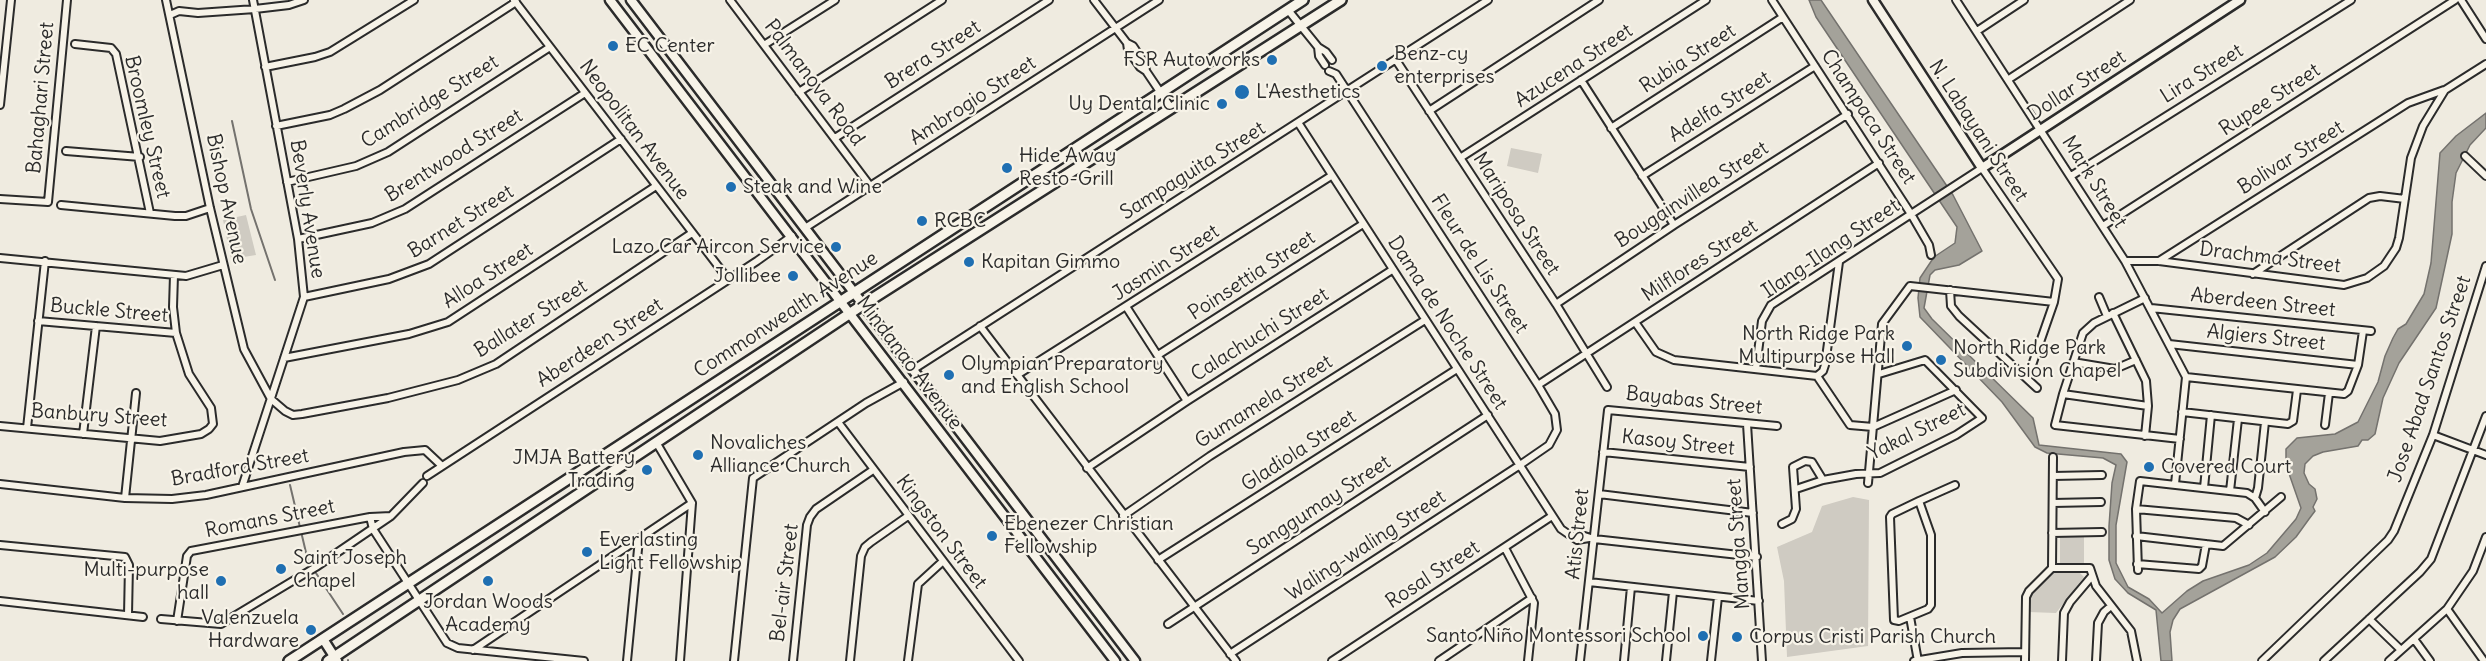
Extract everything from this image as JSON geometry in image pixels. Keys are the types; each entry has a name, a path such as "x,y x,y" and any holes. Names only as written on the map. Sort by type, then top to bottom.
{"main road":[{"name":"Commonwealth Avenue","path":"289,661 1304,0"},
{"name":"Commonwealth Avenue","path":"333,659 850,313 1341,0"},
{"path":"527,506 537,522"},
{"path":"377,604 388,621"}],"street":[{"path":"0,105 11,0"},
{"name":"Bahaghari Street","path":"0,199 46,204 48,200 67,0"},
{"name":"Bishop Avenue","path":"166,0 210,208 244,349 271,399"},
{"name":"Beverly Avenue","path":"243,487 304,297 298,239 253,0"},
{"path":"170,15 178,11 198,13 255,9 289,5 303,0"},
{"path":"265,67 315,57 330,51 414,0"},
{"name":"Mindanao Avenue","path":"610,0 1115,661"},
{"name":"Mindanao Avenue","path":"631,0 1135,661"},
{"name":"Palmanova Road","path":"730,0 871,187"},
{"path":"764,45 835,0"},
{"path":"799,92 942,0"},
{"name":"Brera Street","path":"834,138 1049,0"},
{"path":"1095,0 1127,43 1133,46 1171,108"},
{"name":"Ambrogio Street","path":"805,228 1159,0"},
{"name":"Sampaguita Street","path":"914,369 1299,124 1488,0"},
{"path":"1429,111 1599,0"},
{"name":"Azucena Street","path":"1460,158 1706,0"},
{"name":"Champaca Street","path":"1772,0 1911,214 1929,245 1931,255"},
{"name":"N. Labayani Street","path":"1873,0 1982,168 2058,279 2054,302"},
{"name":"Mark Street","path":"1956,0 2125,261 2186,377"},
{"path":"1977,31 2024,0"},
{"path":"2009,79 2130,0"},
{"name":"Dollar Street","path":"1934,199 2240,0"},
{"name":"Lira Street","path":"2071,176 2350,0"},
{"name":"Rupee Street","path":"2103,226 2455,0"},
{"path":"2461,0 2486,39"},
{"path":"276,126 330,115 345,109 380,90 515,1"},
{"name":"Neopolitan Avenue","path":"515,1 728,279"},
{"path":"1288,10 1318,47 1326,52 1334,63 1336,74"},
{"name":"Rubia Street","path":"1611,128 1783,17"},
{"name":"Broomley Street","path":"75,44 111,48 116,54 140,157 150,213"},
{"name":"Cambridge Street","path":"287,182 356,166 388,152 550,47"},
{"path":"1318,47 1319,56 1327,68 1336,74"},
{"name":"Mariposa Street","path":"1396,60 1556,304 1607,387"},
{"name":"Drachma Street","path":"2125,261 2159,261 2344,285 2363,280 2384,266 2396,248 2414,150 2423,126 2445,90 2486,64"},
{"name":"Adelfa Street","path":"1642,176 1815,66"},
{"name":"Fleur de Lis Street","path":"1336,74 1555,414 1557,430 1555,438 1549,445 1520,465"},
{"path":"1581,80 1674,225"},
{"name":"Bolivar Street","path":"2159,261 2408,103 2445,90"},
{"name":"Brentwood Street","path":"298,239 372,223 405,209 585,93"},
{"name":"Bougainvillea Street","path":"1556,304 1674,225 1848,114"},
{"name":"Dama de Noche Street","path":"1299,124 1563,532 1572,536 1591,538"},
{"name":"Barnet Street","path":"304,297 389,279 429,264 621,139"},
{"path":"66,151 140,157"},
{"path":"2465,156 2486,176"},
{"name":"Milflores Street","path":"1538,385 1879,163"},
{"name":"Jasmin Street","path":"1017,375 1127,308 1331,176"},
{"name":"Alloa Street","path":"284,358 409,334 448,322 656,186"},
{"path":"2252,274 2369,198 2380,196 2404,199"},
{"name":"Ilang-Ilang Street","path":"1756,368 1762,321 1771,305 1934,199"},
{"path":"61,205 186,216 210,208"},
{"name":"Poinsettia Street","path":"1158,355 1363,224"},
{"path":"792,236 805,228"},
{"name":"Ballater Street","path":"271,399 293,415 388,398 458,380 496,364 692,233"},
{"name":"Aberdeen Street","path":"161,619 221,624 313,569 391,516 425,480 442,466 792,236"},
{"path":"0,258 174,275 200,273 224,266"},
{"path":"27,428 45,261"},
{"path":"1635,322 1651,346 1664,357 1674,360 1817,376 1823,371 1825,365 1839,262"},
{"name":"Jose Abad Santos Street","path":"2262,661 2388,540 2433,435 2486,266"},
{"name":"Calachuchi Street","path":"1087,468 1392,270"},
{"name":"Banbury Street","path":"0,426 160,441 201,434 213,424 211,408 189,374 176,333 173,307 174,275"},
{"path":"1868,483 1882,324 1910,286 2054,302 2031,368 2026,376"},
{"path":"1950,290 1951,306 1959,316 2037,387"},
{"path":"2099,297 2146,381 2148,406 2145,436"},
{"path":"2145,298 2094,323 2083,333 2055,425 2180,439"},
{"path":"1127,308 1187,401"},
{"name":"Aberdeen Street","path":"2151,308 2371,331"},
{"name":"Gumamela Street","path":"1123,516 1210,456 1425,320"},
{"name":"Buckle Street","path":"38,321 176,333"},
{"path":"83,434 96,326"},
{"path":"980,326 1236,661"},
{"path":"2175,484 2186,377 2346,394 2358,365 2363,331"},
{"name":"Algiers Street","path":"2169,344 2358,365"},
{"path":"1817,376 1850,425 1874,427 1956,390 1925,360 1879,374"},
{"path":"2073,362 2115,369 2136,360"},
{"name":"Gladiola Street","path":"1158,560 1457,369"},
{"path":"734,661 753,478 904,382"},
{"name":"Yakal Street","path":"1796,489 1824,480 1880,473 1956,435 1982,418 1956,390"},
{"path":"2182,412 2291,424 2297,390"},
{"path":"125,498 136,393"},
{"path":"2325,425 2329,393"},
{"path":"2063,394 2148,406"},
{"name":"Bayabas Street","path":"1608,410 1777,426"},
{"name":"Atis Street","path":"1580,661 1589,582 1591,538 1599,494 1608,410"},
{"path":"2204,488 2211,415"},
{"name":"Sanggumay Street","path":"1168,624 1488,416"},
{"path":"2324,661 2420,572 2431,559 2486,416"},
{"path":"2230,491 2238,419"},
{"name":"Kingston Street","path":"838,422 1018,661"},
{"path":"2255,498 2265,422"},
{"name":"Mangga Street","path":"1747,424 1762,661"},
{"path":"2433,435 2486,455"},
{"path":"656,442 692,503 680,661"},
{"name":"Bradford Street","path":"0,484 125,498 172,499 243,487 404,452 425,450 442,466"},
{"name":"Kasoy Street","path":"1603,452 1750,467"},
{"path":"2025,661 2026,597 2052,568 2053,457"},
{"path":"1782,524 1792,519 1796,509 1796,489 1792,469 1805,461 1812,462 1824,480"},
{"name":"Waling-waling Street","path":"1230,654 1520,465"},
{"name":"Bel-air Street","path":"793,661 807,525 810,517 816,509 873,470"},
{"path":"2053,476 2102,475"},
{"path":"2206,544 2202,566 2199,569 2137,567 2136,509 2140,481 2247,493 2255,498 2265,512"},
{"path":"1918,501 1931,535 1932,601 1928,609 1894,621 1892,617 1890,517 1918,501 1955,485"},
{"path":"1599,494 1753,513"},
{"path":"2136,536 2223,546 2281,496"},
{"path":"2053,503 2101,502"},
{"path":"472,650 692,503"},
{"path":"2136,509 2236,518 2249,525"},
{"name":"Romans Street","path":"177,621 187,556 191,551 301,529 370,517 391,516"},
{"path":"850,661 861,556 872,542 908,516"},
{"name":"Rosal Street","path":"1332,661 1552,516"},
{"path":"370,517 373,529 447,643 458,648 472,650 584,661"},
{"path":"2052,533 2102,532"},
{"path":"2390,661 2447,609 2473,571 2486,537"},
{"path":"1591,538 1757,557"},
{"path":"627,661 639,539"},
{"path":"0,545 124,557 129,565 128,615"},
{"path":"1505,548 1532,598 1534,608 1528,661"},
{"path":"908,661 918,584 942,562"},
{"path":"2052,568 2091,572"},
{"path":"2091,572 2096,585 2131,631 2137,661"},
{"path":"2062,661 2064,613 2091,572"},
{"path":"1589,582 1759,601"},
{"path":"1624,661 1631,587"},
{"path":"1666,661 1673,592"},
{"path":"1711,661 1718,597"},
{"path":"1439,661 1532,598"},
{"path":"0,601 143,617"},
{"path":"2096,661 2098,623 2104,612 2111,606"},
{"path":"2447,609 2484,661"},
{"path":"1910,617 1916,661 1962,653 2024,652"},
{"path":"2369,619 2401,650"},
{"path":"323,639 333,659"},
{"path":"2414,639 2430,661"}],"shaded area":[{"path":"1809,0 1821,0 1953,195 1982,251 1959,265 1935,270 1930,275 1924,308 1932,319 2033,418 2039,445 2121,454 2127,462 2116,525 2116,563 2128,587 2149,599 2162,613 2187,591 2203,581 2249,565 2267,553 2296,519 2301,508 2286,465 2286,449 2297,438 2335,434 2358,422 2378,382 2393,338 2398,329 2406,324 2424,294 2431,263 2440,153 2456,136 2486,113 2486,128 2470,145 2456,173 2452,202 2452,234 2436,308 2399,363 2383,398 2375,434 2368,440 2362,440 2358,446 2323,452 2313,456 2305,464 2304,473 2309,484 2315,489 2317,499 2313,507 2315,511 2296,537 2275,557 2180,609 2173,620 2170,632 2172,661 2161,661 2156,610 2128,593 2115,579 2109,560 2112,483 2116,465 2103,458 2047,453 2035,447 2002,402 1920,317 1918,298 1920,278 1934,257 1955,243 1957,227 1816,17"},
{"path":"1511,148 1542,154 1538,173 1507,166"},
{"path":"246,215 256,255 231,259 223,220"},
{"path":"1853,497 1869,500 1868,646 1787,657 1784,581 1777,547 1812,532 1822,506"},
{"path":"2060,534 2084,534 2084,565 2060,565"},
{"path":"2054,571 2078,571 2084,577 2056,613 2028,612 2028,599"}],"waterway":[{"path":"232,121 251,209 275,280"},
{"path":"290,485 308,561 343,614"}],"place":[{"name":"EC Center","path":"613,46"},
{"name":"FSR Autoworks","path":"1272,60"},
{"name":"Benz-cy enterprises","path":"1382,66"},
{"name":"L'Aesthetics","path":"1242,92"},
{"name":"Uy Dental Clinic","path":"1222,104"},
{"name":"Hide Away Resto-Grill","path":"1007,168"},
{"name":"Steak and Wine","path":"731,187"},
{"name":"RCBC","path":"922,221"},
{"name":"Lazo Car Aircon Service","path":"836,247"},
{"name":"Kapitan Gimmo","path":"969,262"},
{"name":"Jollibee","path":"793,276"},
{"name":"North Ridge Park Multipurpose Hall","path":"1907,346"},
{"name":"North Ridge Park Subdivision Chapel","path":"1941,360"},
{"name":"Olympian Preparatory and English School","path":"949,375"},
{"name":"Novaliches Alliance Church","path":"698,455"},
{"name":"Covered Court","path":"2149,467"},
{"name":"JMJA Battery Trading","path":"647,470"},
{"name":"Ebenezer Christian Fellowship","path":"992,536"},
{"name":"Everlasting Light Fellowship","path":"587,552"},
{"name":"Saint Joseph Chapel","path":"281,569"},
{"name":"Multi-purpose hall","path":"221,581"},
{"name":"Jordan Woods Academy","path":"488,581"},
{"name":"Valenzuela Hardware","path":"311,630"},
{"name":"Santo Niño Montessori School","path":"1703,636"},
{"name":"Corpus Cristi Parish Church","path":"1737,637"}]}
